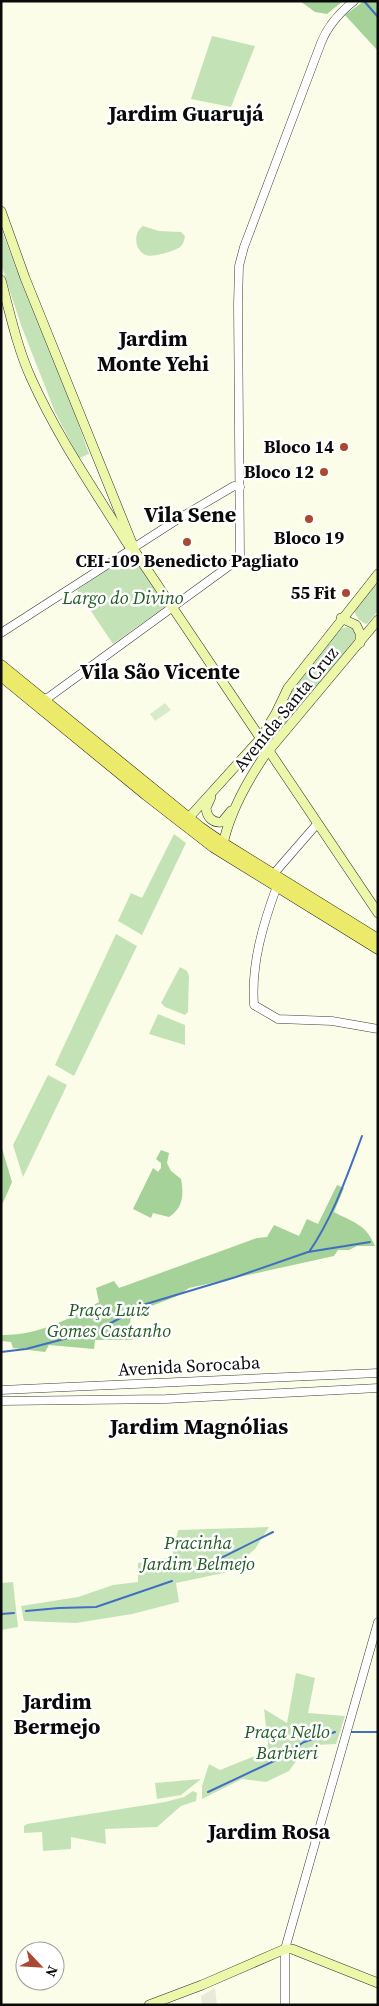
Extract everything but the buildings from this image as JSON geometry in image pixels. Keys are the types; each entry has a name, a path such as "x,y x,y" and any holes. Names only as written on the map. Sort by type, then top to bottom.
{"main road":[{"path":"2,213 25,278 134,550"},
{"path":"1,280 18,346 31,379 74,459 378,913"},
{"path":"100,499 107,501 110,498 111,492"},
{"name":"Avenida Santa Cruz","path":"185,821 261,738 288,688 378,574"},
{"path":"342,618 356,625 360,633 360,643"},
{"name":"Avenida Santa Cruz","path":"222,848 237,803 249,779 269,750 378,620"},
{"path":"1,665 185,821"},
{"path":"1,676 222,848 378,949"},
{"path":"1,689 15,688"},
{"name":"Avenida Santa Cruz","path":"246,714 260,723 276,713"},
{"path":"237,803 227,819 222,822 211,820 206,812 210,798 246,759 249,752"},
{"path":"275,881 378,939"},
{"path":"149,2005 202,1985 285,1949 378,1983"}],"street":[{"path":"43,699 240,558 239,266 249,234 324,34 338,15 354,1"},
{"path":"1,634 134,550 182,516 234,486 240,487"},
{"path":"317,824 275,881 256,956 254,1000 256,1008 278,1019 332,1021 378,1029"},
{"name":"Avenida Sorocaba","path":"1,1390 378,1373"},
{"name":"Avenida Sorocaba","path":"1,1401 166,1398 378,1388"},
{"path":"286,2005 285,1949 378,1622"}],"green space":[{"path":"300,1 343,1 327,14 315,12"},
{"path":"364,1 378,1 378,51 345,15"},
{"path":"212,36 255,46 231,107 191,99"},
{"path":"143,226 159,231 181,232 185,236 183,243 177,249 169,252 153,256 146,255 139,249 136,241 136,237"},
{"path":"1,228 17,271 59,369 89,454 79,458 55,412 21,325 1,264"},
{"name":"Largo do Divino","path":"131,554 135,557 166,606 113,644 77,590"},
{"path":"378,582 378,611 367,624 359,619 354,611"},
{"path":"346,627 353,629 357,633 357,641 291,720 272,737 268,732 289,695 341,629"},
{"path":"165,703 171,710 155,721 150,714"},
{"path":"174,834 186,843 142,935 118,921 131,893 142,898"},
{"path":"116,934 137,946 74,1076 55,1065"},
{"path":"180,967 187,971 189,976 188,1012 185,1015 165,1007 161,1003"},
{"path":"158,1014 185,1025 185,1045 149,1034"},
{"path":"48,1075 67,1085 23,1177 13,1145"},
{"path":"1,1145 12,1182 1,1207"},
{"path":"161,1150 169,1153 167,1163 171,1171 181,1179 182,1196 177,1210 169,1217 153,1213 151,1218 133,1209 153,1168 158,1172 161,1168 161,1163 156,1159"},
{"name":"Praça Luiz Gomes Castanho","path":"337,1185 344,1188 334,1212 363,1228 375,1246 357,1246 349,1250 338,1250 334,1256 189,1288 177,1296 131,1314 130,1324 144,1335 131,1340 95,1340 94,1349 49,1345 45,1352 13,1348 11,1342 3,1341 1,1343 1,1335 27,1333 52,1325 99,1302 96,1288 114,1281 119,1288 257,1238 267,1237 274,1225 299,1236 307,1219 318,1224"},
{"name":"Pracinha Jardim Belmejo","path":"269,1527 255,1549 228,1572 176,1583 179,1602 132,1614 76,1623 24,1621 21,1606 78,1597 113,1585 138,1582 138,1563 172,1557 178,1530"},
{"path":"13,1582 18,1627 1,1630 1,1583"},
{"name":"Praça Nello Barbieri","path":"296,1673 315,1678 308,1713 345,1716 336,1744 315,1745 302,1753 289,1771 266,1782 242,1779 202,1799 202,1786 209,1764 220,1770 265,1752 268,1744 264,1709 287,1723"},
{"path":"201,1779 181,1795 157,1799 155,1783"},
{"path":"193,1791 197,1793 196,1801 181,1806 157,1827 105,1829 106,1844 71,1837 71,1849 43,1851 42,1832 24,1833 24,1826 27,1824 165,1802 184,1797"}],"shaded area":[{"path":"215,1988 217,2005 202,2005 201,1996"}],"waterway":[{"path":"364,1 378,17"},
{"path":"309,1252 318,1239 332,1210 362,1136"},
{"path":"1,1352 26,1349 98,1330 146,1304 236,1277 308,1252 370,1242"},
{"path":"195,1571 273,1532"},
{"path":"26,1611 96,1607 172,1581"},
{"path":"1,1614 14,1613"},
{"path":"208,1792 274,1761 304,1742 335,1732"},
{"path":"350,1732 378,1732"}],"place":[{"name":"Bloco 14","path":"344,447"},
{"name":"Bloco 12","path":"324,472"},
{"name":"Bloco 19","path":"309,519"},
{"name":"CEI-109 Benedicto Pagliato","path":"187,542"},
{"name":"55 Fit","path":"346,593"}],"district":[{"name":"Jardim Guarujá","path":"186,113"},
{"name":"Jardim Monte Yehi","path":"153,350"},
{"name":"Vila Sene","path":"190,514"},
{"name":"Vila São Vicente","path":"160,671"},
{"name":"Jardim Magnólias","path":"199,1426"},
{"name":"Jardim Bermejo","path":"57,1714"},
{"name":"Jardim Rosa","path":"269,1831"}]}
